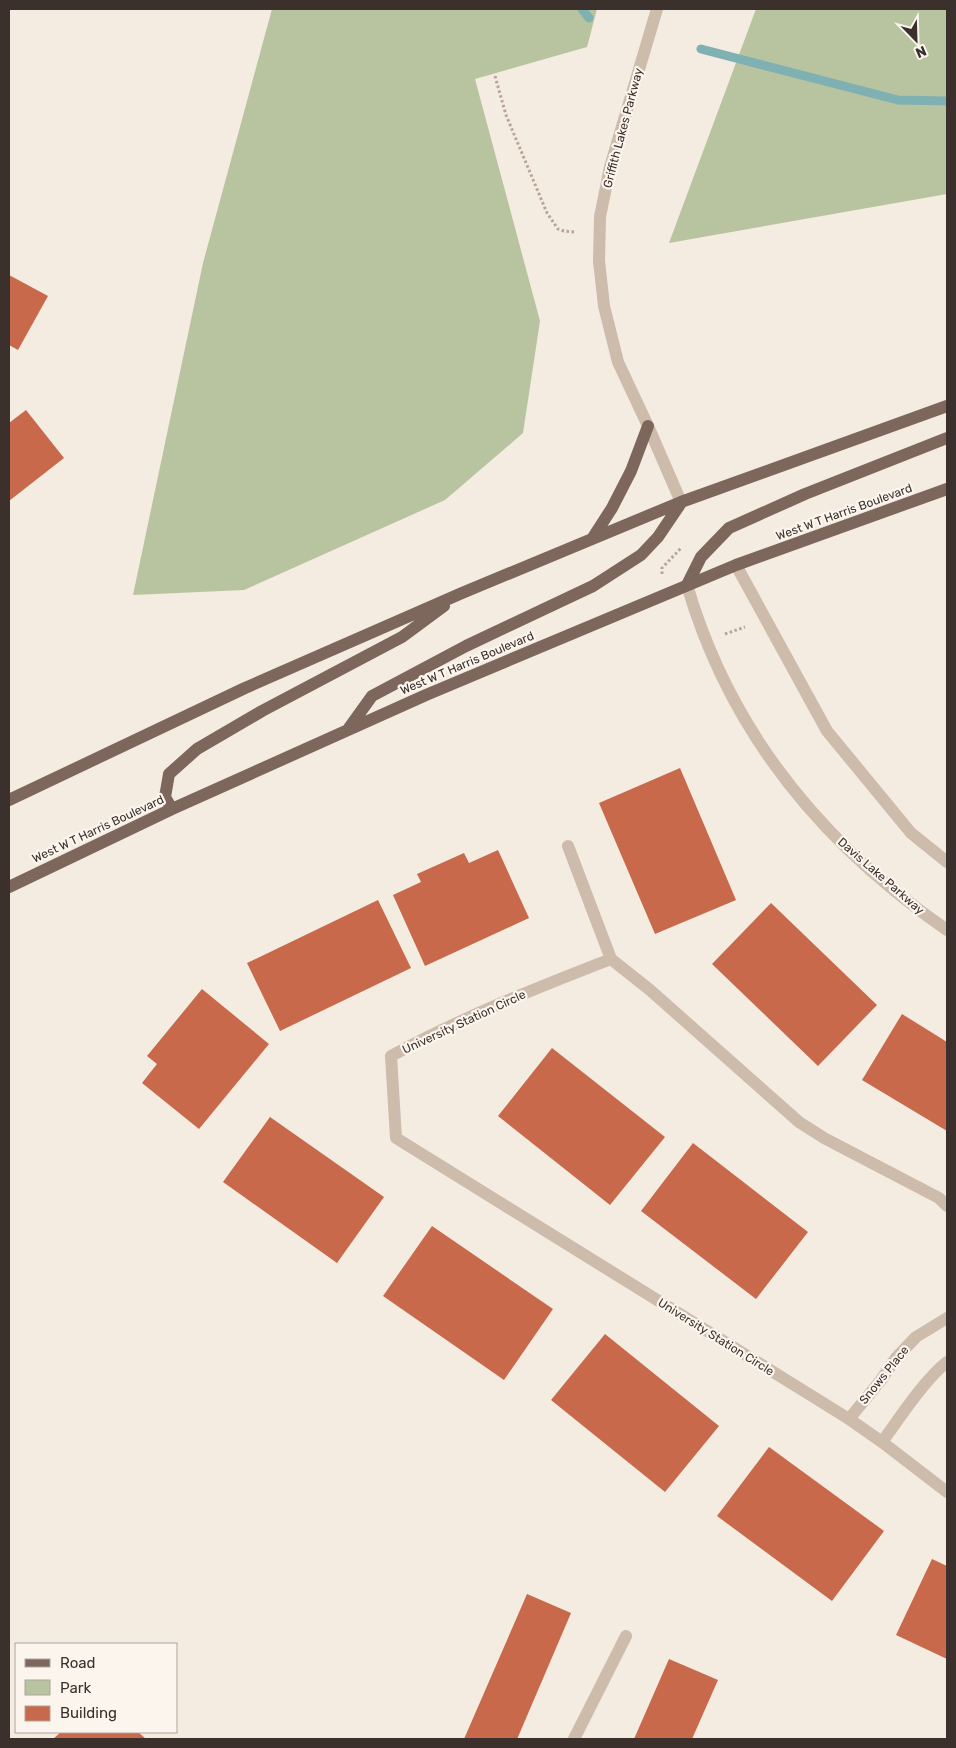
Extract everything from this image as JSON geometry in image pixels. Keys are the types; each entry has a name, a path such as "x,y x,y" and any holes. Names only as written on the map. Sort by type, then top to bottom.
{"main road":[{"path":"9,800 245,688 462,593 681,502 947,406"},
{"path":"592,539 612,508 627,479 648,426"},
{"path":"688,585 701,557 729,528 805,494 947,438"},
{"name":"West W T Harris Boulevard","path":"9,887 172,809 349,728 736,565 947,489"},
{"path":"349,728 372,696 466,646 593,586 641,555 658,536 681,502"},
{"path":"172,809 165,797 169,774 197,749 262,711 402,637 462,593"}],"street":[{"name":"Griffith Lakes Parkway","path":"657,9 610,167 600,217 599,252 604,306 618,362 681,502"},
{"path":"736,565 827,731 911,833 947,862"},
{"name":"Davis Lake Parkway","path":"688,585 698,621 726,687 759,743 803,803 849,852 919,910 947,930"},
{"path":"568,846 610,959 650,990 799,1122 824,1138 938,1198 947,1206"},
{"name":"University Station Circle","path":"610,959 434,1032 391,1056 396,1138 849,1419 947,1492"},
{"name":"Snows Place","path":"849,1419 881,1380 896,1358 916,1337 947,1318"},
{"path":"882,1442 919,1393 947,1362"},
{"path":"574,1739 626,1636"}],"path":[{"path":"495,76 506,115 546,214 558,229 564,232 574,232"},
{"path":"718,637 745,627"}],"green space":[{"path":"272,9 597,9 587,47 475,79 540,321 523,433 445,500 244,590 133,595 203,263"},
{"path":"756,9 947,9 947,194 669,243"}],"building":[{"path":"9,275 48,296 18,350 9,345"},
{"path":"26,410 64,458 9,501 9,423"},
{"path":"680,768 736,900 655,934 599,803"},
{"path":"498,850 529,918 425,966 393,895 421,882 417,874 464,853 469,863"},
{"path":"378,900 411,968 280,1031 247,963"},
{"path":"771,903 877,1005 818,1066 712,964"},
{"path":"202,989 269,1044 199,1129 142,1083 157,1064 147,1056"},
{"path":"902,1014 947,1042 947,1131 862,1080"},
{"path":"552,1048 665,1137 610,1205 498,1116"},
{"path":"270,1117 384,1197 337,1263 223,1182"},
{"path":"693,1143 808,1232 756,1299 641,1211"},
{"path":"432,1226 553,1309 504,1380 383,1296"},
{"path":"605,1334 719,1426 665,1492 551,1400"},
{"path":"769,1447 884,1531 832,1601 717,1516"},
{"path":"932,1559 947,1566 947,1659 896,1635"},
{"path":"527,1594 571,1613 518,1737 517,1739 464,1739"},
{"path":"669,1659 718,1680 692,1739 634,1739"},
{"path":"60,1733 139,1733 146,1739 53,1739"}],"waterway":[{"path":"582,9 589,18"},
{"path":"701,49 898,100 947,101"}]}
